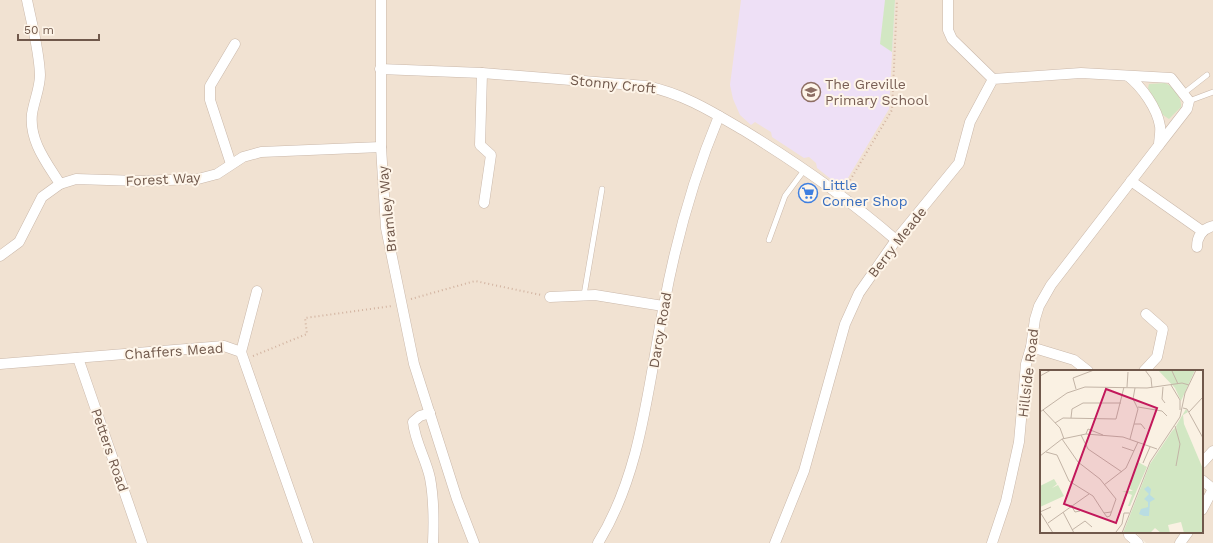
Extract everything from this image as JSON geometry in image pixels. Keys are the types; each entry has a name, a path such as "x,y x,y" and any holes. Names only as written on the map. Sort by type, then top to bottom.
{"street":[{"path":"27,0 39,51 40,78 32,115 33,129 39,150 60,184"},
{"name":"Bramley Way","path":"381,0 381,147 386,228 414,364 457,499 474,543"},
{"path":"948,0 948,30 952,39 993,79 1081,73 1171,78 1187,97"},
{"path":"231,164 210,100 210,86 235,44"},
{"name":"Stonny Croft","path":"380,69 482,73 646,86 681,95 720,116 805,169 875,222 896,240"},
{"path":"482,73 480,145 491,155 484,203"},
{"path":"1128,76 1139,85 1155,111 1160,126 1159,145"},
{"name":"Berry Meade","path":"775,543 804,471 845,324 859,293 896,240 959,163 970,122 993,79"},
{"name":"Hillside Road","path":"992,543 1006,501 1019,442 1026,364 1039,306 1051,285 1187,109 1187,97"},
{"name":"Darcy Road","path":"598,543 616,510 643,422 663,306 678,237 691,192 720,116"},
{"name":"Forest Way","path":"0,256 19,242 42,197 60,184 76,180 139,181 198,179 217,174 243,157 261,152 381,147"},
{"path":"1131,180 1202,231"},
{"path":"1197,247 1197,240 1202,231 1213,226"},
{"path":"243,356 257,291"},
{"path":"550,297 595,295 663,306"},
{"path":"1145,370 1156,357 1163,329 1146,314"},
{"name":"Chaffers Mead","path":"0,364 224,346 243,356 308,543"},
{"path":"1031,347 1074,360 1087,370"},
{"name":"Petters Road","path":"78,358 142,543"},
{"path":"430,413 420,416 413,422 414,433 430,478 434,515 433,543"},
{"path":"1203,462 1213,451"},
{"path":"1203,481 1213,489 1203,508"},
{"path":"1180,543 1187,533"},
{"path":"1129,535 1138,543"}],"lane":[{"path":"1187,97 1207,75"},
{"path":"1187,97 1213,92"},
{"path":"769,240 785,196 805,169"},
{"path":"584,295 602,189"}],"path":[{"path":"840,196 892,110 897,0"},
{"path":"243,356 307,334 305,318 401,303 475,282 550,297"}],"shaded area":[{"path":"0,0 1213,0 1213,543 1146,543 1136,533 1128,543 0,543"},
{"name":"The Greville Primary School","path":"741,0 895,0 889,109 842,188 817,168 816,163 809,157 804,158 772,137 771,132 755,122 751,125 740,115 733,99 730,85"}],"green space":[{"path":"885,0 895,0 892,52 880,44"},
{"path":"1165,83 1176,93 1181,104 1181,107 1169,119 1163,115 1148,88 1149,84"}],"place":[{"name":"The Greville Primary School","path":"811,92"},
{"name":"Little Corner Shop","path":"808,193"}]}
